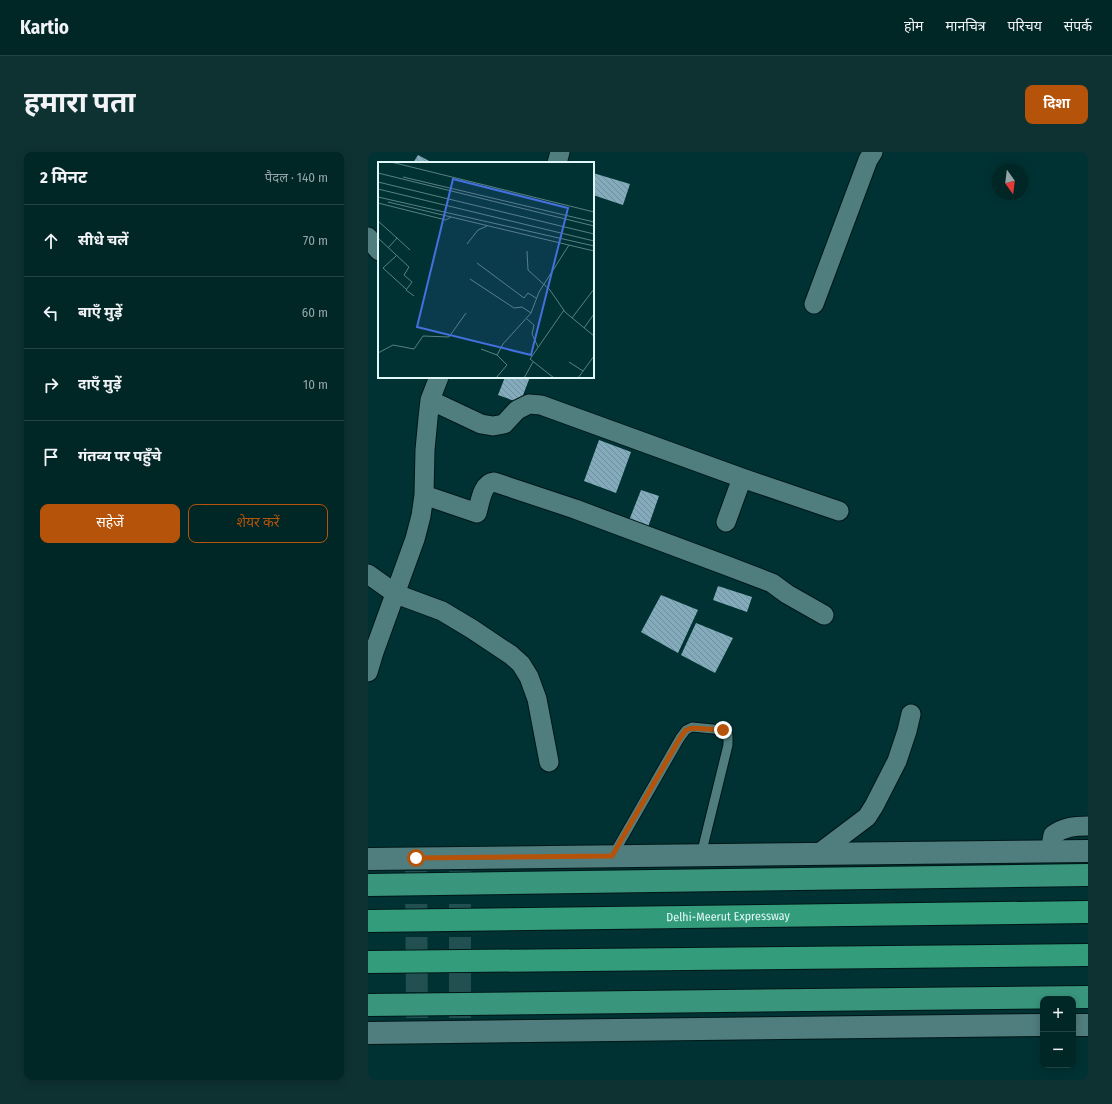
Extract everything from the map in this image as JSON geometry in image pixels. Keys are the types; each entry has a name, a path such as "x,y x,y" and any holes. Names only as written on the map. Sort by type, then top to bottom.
{"highway":[{"path":"368,885 1088,875"},
{"name":"Delhi-Meerut Expressway","path":"368,921 1088,912"},
{"path":"368,962 1088,955"},
{"path":"368,1005 1088,997"}],"street":[{"path":"557,162 560,152"},
{"path":"814,304 868,160 873,152"},
{"path":"368,237 378,250"},
{"path":"368,672 415,539 421,516 424,495 425,450 430,400 439,378"},
{"path":"430,400 481,424 493,426 504,424 517,410 529,404 541,405 742,478 839,511"},
{"path":"726,522 742,478"},
{"path":"424,495 477,513 486,486 490,482 494,482 582,512 772,583 787,594 824,615"},
{"path":"368,574 396,594 442,611 512,655 521,664 529,677 537,699 549,762"},
{"path":"818,854 867,817 897,761 911,714"},
{"path":"1050,851 1053,835 1061,830 1073,826 1088,826"},
{"path":"368,859 416,864 460,864 612,856 1088,851"},
{"path":"1076,1025 1088,1024"},
{"path":"368,1033 417,1025 1040,1025"}],"lane":[{"path":"612,856 680,738 686,730 692,728 723,730 728,735 728,745 701,855"}],"building":[{"path":"418,155 431,162 414,162"},
{"path":"594,173 630,184 623,205 594,195"},
{"path":"505,378 530,378 520,403 498,395"},
{"path":"599,440 631,452 616,493 584,481"},
{"path":"641,490 659,496 647,530 628,523"},
{"path":"718,586 752,597 747,612 713,600"},
{"path":"661,595 698,610 678,653 641,632"},
{"path":"696,623 733,638 715,673 681,655"}],"tunnel":[{"path":"416,871 417,1018"},
{"path":"460,871 460,1018"}],"route":[{"path":"416,858 612,856 686,730 692,728 723,730"}]}
